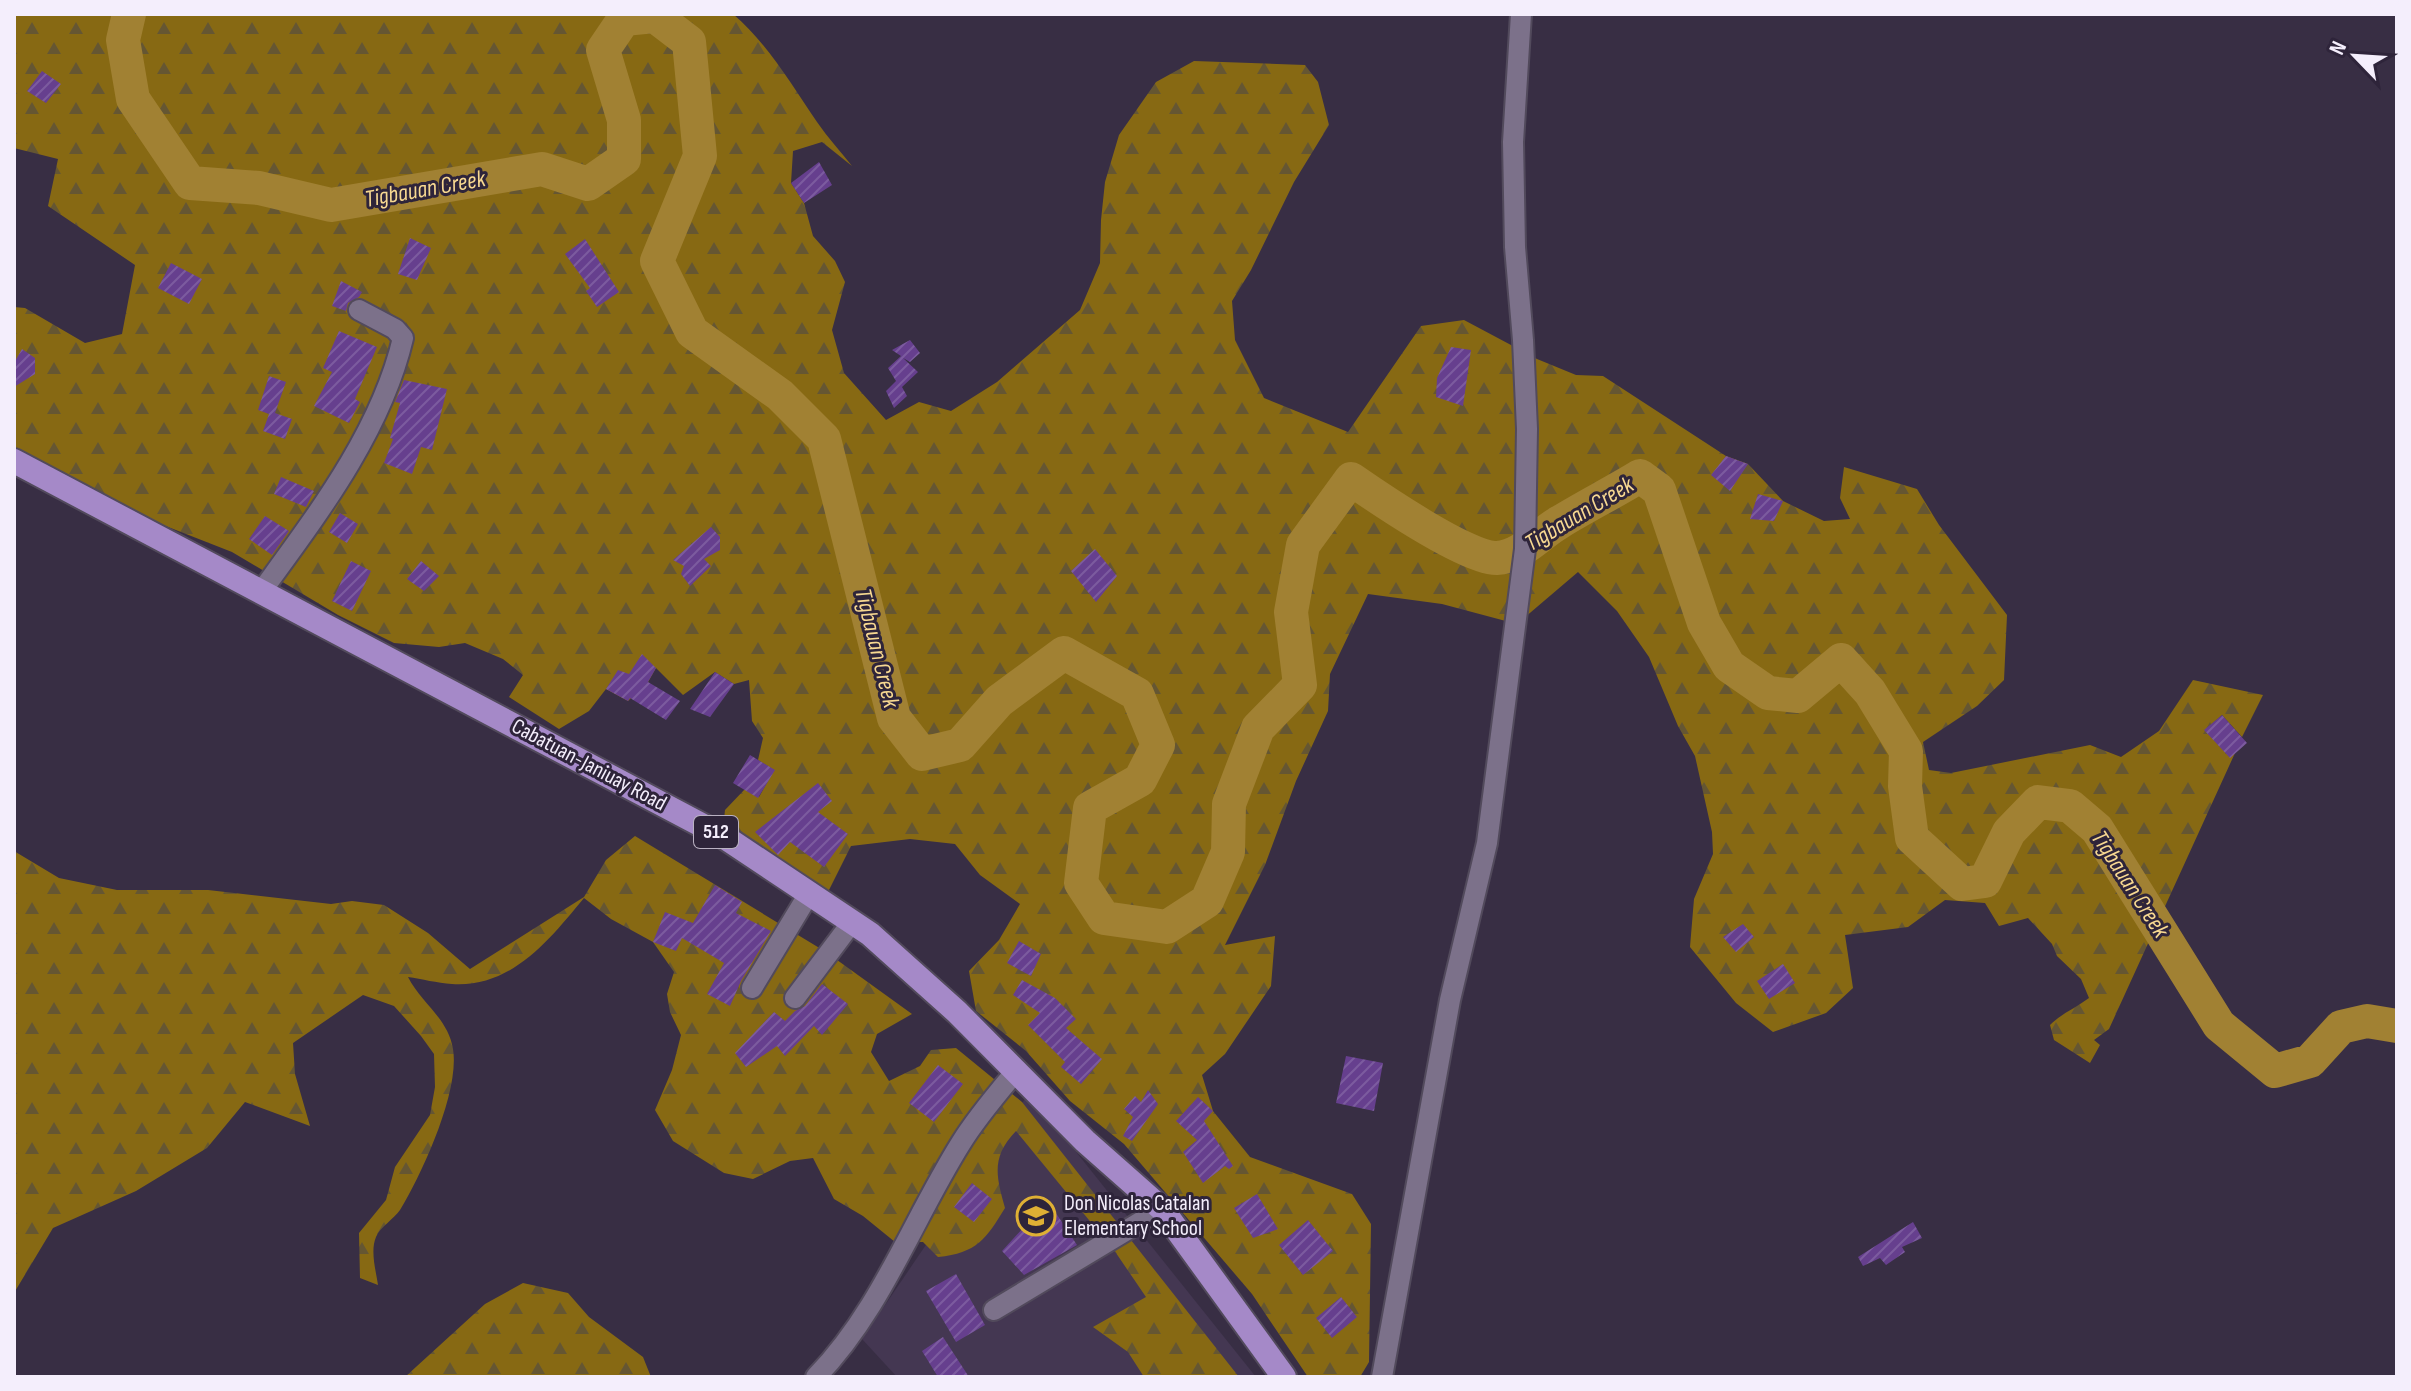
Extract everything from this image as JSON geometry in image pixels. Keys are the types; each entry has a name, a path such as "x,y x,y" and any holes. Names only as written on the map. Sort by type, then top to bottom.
{"main road":[{"name":"Cabatuan-Janiuay Road","path":"14,461 726,838 853,921 946,1002 1085,1141 1162,1209 1284,1377"}],"street":[{"path":"1382,1377 1450,1000 1487,843 1525,549 1527,429 1515,247 1513,142 1521,14"},
{"path":"261,592 340,477 384,399 403,338 395,329 359,310"},
{"path":"752,988 810,892"},
{"path":"795,998 853,921"},
{"path":"816,1377 836,1357 873,1305 959,1145 1017,1070"},
{"path":"994,1310 1162,1209"}],"shaded area":[{"name":"Don Nicolas Catalan Elementary School","path":"1029,1093 1256,1377 897,1377 862,1339"}],"green space":[{"path":"14,14 733,14 768,51 821,128 852,166 822,142 793,151 791,183 804,203 813,236 835,261 845,282 832,330 844,373 886,420 919,402 951,411 997,382 1080,310 1100,263 1105,182 1119,135 1156,82 1194,61 1305,65 1318,82 1329,125 1294,182 1251,270 1232,301 1235,340 1264,398 1348,432 1421,326 1464,320 1537,359 1576,375 1603,376 1726,456 1748,464 1783,501 1824,521 1850,519 1840,498 1844,467 1917,489 1939,525 2007,615 2004,680 1977,706 1923,742 1929,770 1951,773 2090,745 2121,757 2159,731 2193,680 2263,695 2242,737 2222,715 2205,730 2235,753 2109,1029 2094,1040 2100,1045 2090,1063 2054,1040 2050,1025 2089,998 2081,979 2057,956 2052,944 2028,918 1999,926 1985,903 1945,900 1908,927 1845,935 1853,988 1826,1013 1773,1032 1736,1003 1690,947 1694,899 1713,854 1712,832 1695,756 1678,726 1649,657 1617,611 1578,572 1517,624 1442,604 1368,594 1330,674 1328,711 1296,781 1265,865 1225,945 1275,936 1271,986 1225,1054 1202,1075 1213,1111 1250,1157 1352,1194 1371,1224 1369,1362 1360,1377 1308,1377 1252,1294 1124,1144 1070,1101 1026,1051 976,1011 969,971 999,940 1020,904 980,875 955,844 910,839 851,846 822,904 723,830 725,810 745,789 759,797 774,770 758,760 763,738 752,721 749,680 734,684 715,672 683,695 656,668 644,689 628,701 606,689 589,711 559,729 509,697 523,675 503,659 465,643 439,647 394,643 338,615 232,552 112,505 14,456 14,307 25,308 85,343 122,334 135,265 48,206 58,159 14,148"},
{"path":"635,836 826,952 912,1014 877,1034 871,1052 889,1081 920,1066 931,1050 956,1048 1022,1102 1239,1377 1144,1377 1128,1352 1093,1327 1146,1297 1116,1253 1016,1131 999,1158 999,1186 1005,1208 979,1243 962,1252 938,1257 923,1242 895,1242 863,1216 834,1199 813,1158 790,1161 753,1179 724,1173 673,1141 655,1110 672,1070 681,1035 670,1012 667,994 674,972 653,942 611,919 584,898 528,958 493,978 452,984 408,977 446,1028 453,1049 454,1066 445,1109 419,1176 400,1210 376,1237 373,1255 378,1285 360,1278 359,1233 386,1200 395,1167 430,1115 435,1087 434,1054 394,1006 363,995 293,1043 295,1074 310,1126 245,1102 207,1148 136,1191 53,1228 14,1293 14,851 59,878 117,890 208,890 331,904 352,901 384,905 428,933 470,969 584,897 606,860"},
{"path":"523,1283 568,1293 589,1317 643,1357 651,1377 405,1377 485,1304"}],"building":[{"path":"42,71 61,84 46,103 27,91"},
{"path":"819,162 832,185 804,203 791,183"},
{"path":"410,238 431,248 417,280 398,274"},
{"path":"585,239 619,292 597,307 586,291 590,288 565,254"},
{"path":"171,263 202,279 189,304 158,288"},
{"path":"341,281 362,292 348,303 346,311 332,306"},
{"path":"339,331 377,347 355,399 360,402 349,423 314,406 332,372 323,368"},
{"path":"910,340 920,353 910,362 903,358 918,372 902,387 907,396 894,408 886,391 896,381 888,368 901,356 892,350"},
{"path":"1451,347 1471,350 1463,406 1436,397 1437,378"},
{"path":"22,349 35,358 35,374 14,387 14,363"},
{"path":"269,376 286,382 275,413 292,419 285,439 263,431 269,414 258,410"},
{"path":"404,380 447,389 432,450 421,447 412,474 384,463 393,439 390,438 400,403 395,402"},
{"path":"1726,456 1748,464 1730,491 1711,475"},
{"path":"281,477 314,491 306,507 274,494"},
{"path":"1758,494 1783,501 1774,521 1750,519"},
{"path":"340,513 358,524 347,543 329,532"},
{"path":"265,516 289,531 272,555 249,539"},
{"path":"711,527 720,537 720,550 704,559 711,566 690,586 681,574 684,566 673,560"},
{"path":"1095,549 1117,576 1096,602 1071,571"},
{"path":"351,561 371,571 352,611 332,601"},
{"path":"421,561 439,576 424,591 407,579"},
{"path":"642,654 656,668 648,682 680,701 666,720 630,698 628,701 606,689 618,670 629,674"},
{"path":"715,672 734,684 710,717 690,709"},
{"path":"2222,715 2247,743 2230,758 2204,730"},
{"path":"750,755 775,770 758,798 733,783"},
{"path":"818,783 832,801 818,812 848,834 824,867 790,842 778,855 755,832"},
{"path":"715,885 742,902 736,913 771,931 730,1006 707,994 724,963 682,938 676,951 653,942 665,912 693,923"},
{"path":"1743,924 1754,937 1736,952 1723,937"},
{"path":"1019,941 1041,954 1031,976 1007,963"},
{"path":"1783,964 1795,983 1769,999 1757,981"},
{"path":"1022,980 1055,998 1076,1019 1066,1028 1102,1059 1081,1084 1061,1067 1065,1062 1028,1025 1040,1013 1013,995"},
{"path":"822,984 848,1004 822,1035 814,1026 785,1056 777,1046 746,1067 735,1053 774,1012 785,1021 805,1006"},
{"path":"1346,1056 1383,1063 1374,1111 1336,1103"},
{"path":"938,1065 963,1084 934,1122 909,1103"},
{"path":"1148,1090 1158,1104 1132,1141 1123,1136 1133,1117 1124,1109 1135,1096 1141,1102"},
{"path":"1198,1097 1213,1111 1204,1121 1233,1166 1229,1169 1225,1166 1203,1183 1183,1152 1197,1140 1176,1121"},
{"path":"972,1183 992,1199 974,1222 954,1207"},
{"path":"1257,1194 1278,1229 1253,1238 1234,1208"},
{"path":"1048,1201 1077,1245 1024,1275 1002,1251"},
{"path":"1308,1220 1333,1251 1303,1275 1279,1245"},
{"path":"1913,1222 1922,1238 1902,1247 1905,1252 1886,1265 1880,1258 1863,1266 1858,1257"},
{"path":"956,1274 985,1325 956,1342 926,1291"},
{"path":"1341,1297 1357,1317 1332,1338 1316,1318"},
{"path":"943,1337 969,1377 938,1377 922,1351"}],"waterway":[{"name":"Tigbauan Creek","path":"129,14 123,40 133,99 190,183 259,188 331,205 542,169 588,184 624,159 624,120 603,50 624,19 655,16 689,42 700,156 657,261 692,332 780,395 824,439 894,718 922,754 960,745 999,701 1064,653 1137,694 1158,745 1140,780 1090,808 1081,883 1104,918 1167,927 1207,901 1228,852 1229,804 1258,728 1300,685 1291,612 1303,545 1351,479 1445,539 1484,556 1497,558 1514,554 1560,522 1640,476 1659,490 1704,623 1729,666 1768,693 1798,696 1841,660 1870,692 1906,751 1905,786 1912,838 1962,884 1985,881 2009,832 2038,802 2070,806 2097,829 2219,1025 2275,1071 2310,1061 2341,1027 2367,1021 2397,1026"}],"place":[{"name":"Don Nicolas Catalan Elementary School","path":"1036,1216"}]}
